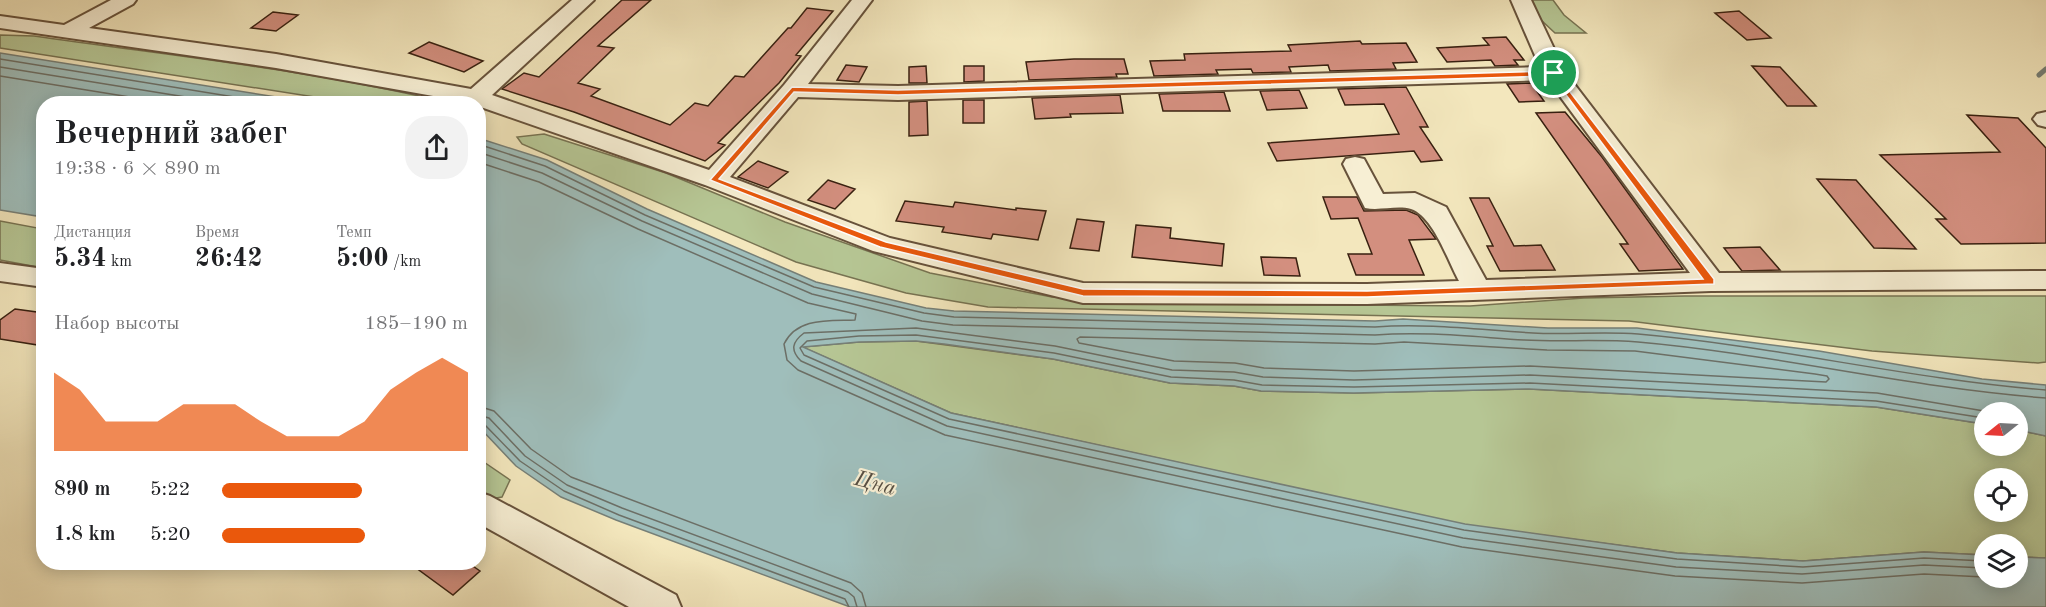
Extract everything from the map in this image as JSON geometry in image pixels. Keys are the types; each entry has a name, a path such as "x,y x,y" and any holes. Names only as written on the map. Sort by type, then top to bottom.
{"street":[{"path":"66,32 126,0"},
{"path":"477,96 584,0"},
{"path":"714,180 792,90 862,0"},
{"path":"1521,0 1554,73 1711,282"},
{"path":"0,22 276,61 470,96"},
{"path":"792,90 898,93 1554,73"},
{"path":"486,100 714,180 883,245 1083,293 1367,294 1711,282 2046,280"},
{"path":"1355,164 1374,202 1415,201 1437,213 1477,290"},
{"path":"0,272 36,277"},
{"path":"486,510 663,607"}],"green space":[{"path":"1530,0 1553,0 1564,15 1586,33 1555,33 1540,19"},
{"path":"0,35 34,36 347,81 419,96 308,96 0,48"},
{"path":"544,134 666,173 785,222 930,273 1052,297 1147,303 1470,306 1584,298 1685,296 2046,296 2046,362 1872,351 1629,321 988,307 906,293 796,262 522,144 517,137"},
{"path":"0,221 36,228 36,267 0,260"},
{"path":"916,341 1053,359 1170,383 1234,386 1261,391 1354,393 1529,389 1876,407 1974,422 1974,456 2028,456 2028,432 2046,436 2046,558 2028,557 2028,534 1974,534 1974,554 1924,552 1803,561 1677,553 1465,525 951,413 802,347 859,342"},
{"path":"486,464 510,480 502,497 486,500"}],"water":[{"path":"0,53 270,96 36,96 36,216 0,210"},
{"name":"Цна","path":"486,141 547,160 647,209 816,282 926,308 954,311 1375,321 1403,319 1548,328 1637,328 1819,351 1982,379 2046,385 2046,436 2028,432 2028,402 1974,402 1974,422 1876,407 1529,389 1354,393 1261,391 1234,386 1170,383 1053,359 916,341 859,342 803,347 951,413 1465,524 1677,553 1803,561 1924,552 1974,554 1974,588 2028,588 2028,557 2046,558 2046,607 850,607 616,520 561,497 516,466 486,434"}],"building":[{"path":"622,0 651,0 598,46 614,48 578,83 600,89 591,96 670,125 695,103 708,106 735,76 744,77 807,8 833,11 796,55 801,56 779,83 718,143 725,145 705,161 574,112 502,89 524,73 539,77"},
{"path":"1739,11 1771,38 1747,40 1715,13"},
{"path":"273,12 298,15 276,31 251,28"},
{"path":"1506,37 1524,60 1514,60 1518,65 1495,66 1491,60 1447,62 1437,48 1489,45 1483,38"},
{"path":"1360,41 1362,44 1406,43 1417,62 1393,63 1396,69 1330,71 1328,65 1289,67 1291,72 1253,73 1251,69 1216,70 1218,74 1154,76 1150,61 1185,60 1184,54 1291,51 1288,45"},
{"path":"429,42 483,61 464,72 409,53"},
{"path":"1124,59 1128,74 1116,74 1117,77 1029,80 1026,62"},
{"path":"846,65 867,67 859,82 837,80"},
{"path":"926,66 927,83 909,83 909,67"},
{"path":"964,66 984,66 984,81 964,82"},
{"path":"1752,66 1780,67 1816,106 1787,106"},
{"path":"1531,83 1544,101 1519,102 1507,84"},
{"path":"1406,87 1428,127 1420,127 1442,160 1421,162 1414,151 1277,161 1268,143 1399,134 1384,104 1345,105 1338,89"},
{"path":"1299,90 1307,108 1267,110 1260,91"},
{"path":"1224,92 1230,111 1163,111 1159,94"},
{"path":"1120,95 1123,113 1070,114 1071,117 1035,119 1032,98"},
{"path":"963,100 984,100 984,123 963,123"},
{"path":"927,101 928,135 909,136 909,102"},
{"path":"1565,112 1602,157 1683,269 1639,271 1620,244 1628,244 1536,113"},
{"path":"1967,115 2018,118 2046,148 2046,243 1961,244 1936,219 1946,219 1880,155 2000,152"},
{"path":"758,161 788,172 768,188 738,177"},
{"path":"1817,179 1856,180 1916,249 1874,248"},
{"path":"828,180 855,189 835,209 808,200"},
{"path":"1323,197 1357,197 1364,211 1406,210 1418,215 1436,239 1409,240 1424,275 1356,275 1348,254 1372,254 1358,218 1331,219"},
{"path":"1470,198 1489,198 1514,246 1541,245 1555,270 1500,271 1487,246 1493,246"},
{"path":"905,201 953,207 955,202 1016,210 1016,208 1046,211 1038,240 993,234 991,239 942,232 944,227 896,221"},
{"path":"1077,219 1104,222 1099,251 1070,248"},
{"path":"1136,225 1171,228 1170,238 1224,244 1222,266 1132,257"},
{"path":"1760,247 1780,270 1742,271 1724,248"},
{"path":"1261,257 1296,258 1300,276 1264,275"},
{"path":"15,309 36,312 36,345 0,339 0,320"},
{"path":"419,570 480,571 453,595"}],"waterway":[{"path":"2039,75 2046,69"}],"route":[{"path":"1554,73 1711,282 1367,294 1083,293 883,245 714,180 792,90 898,93 1554,73"}]}
